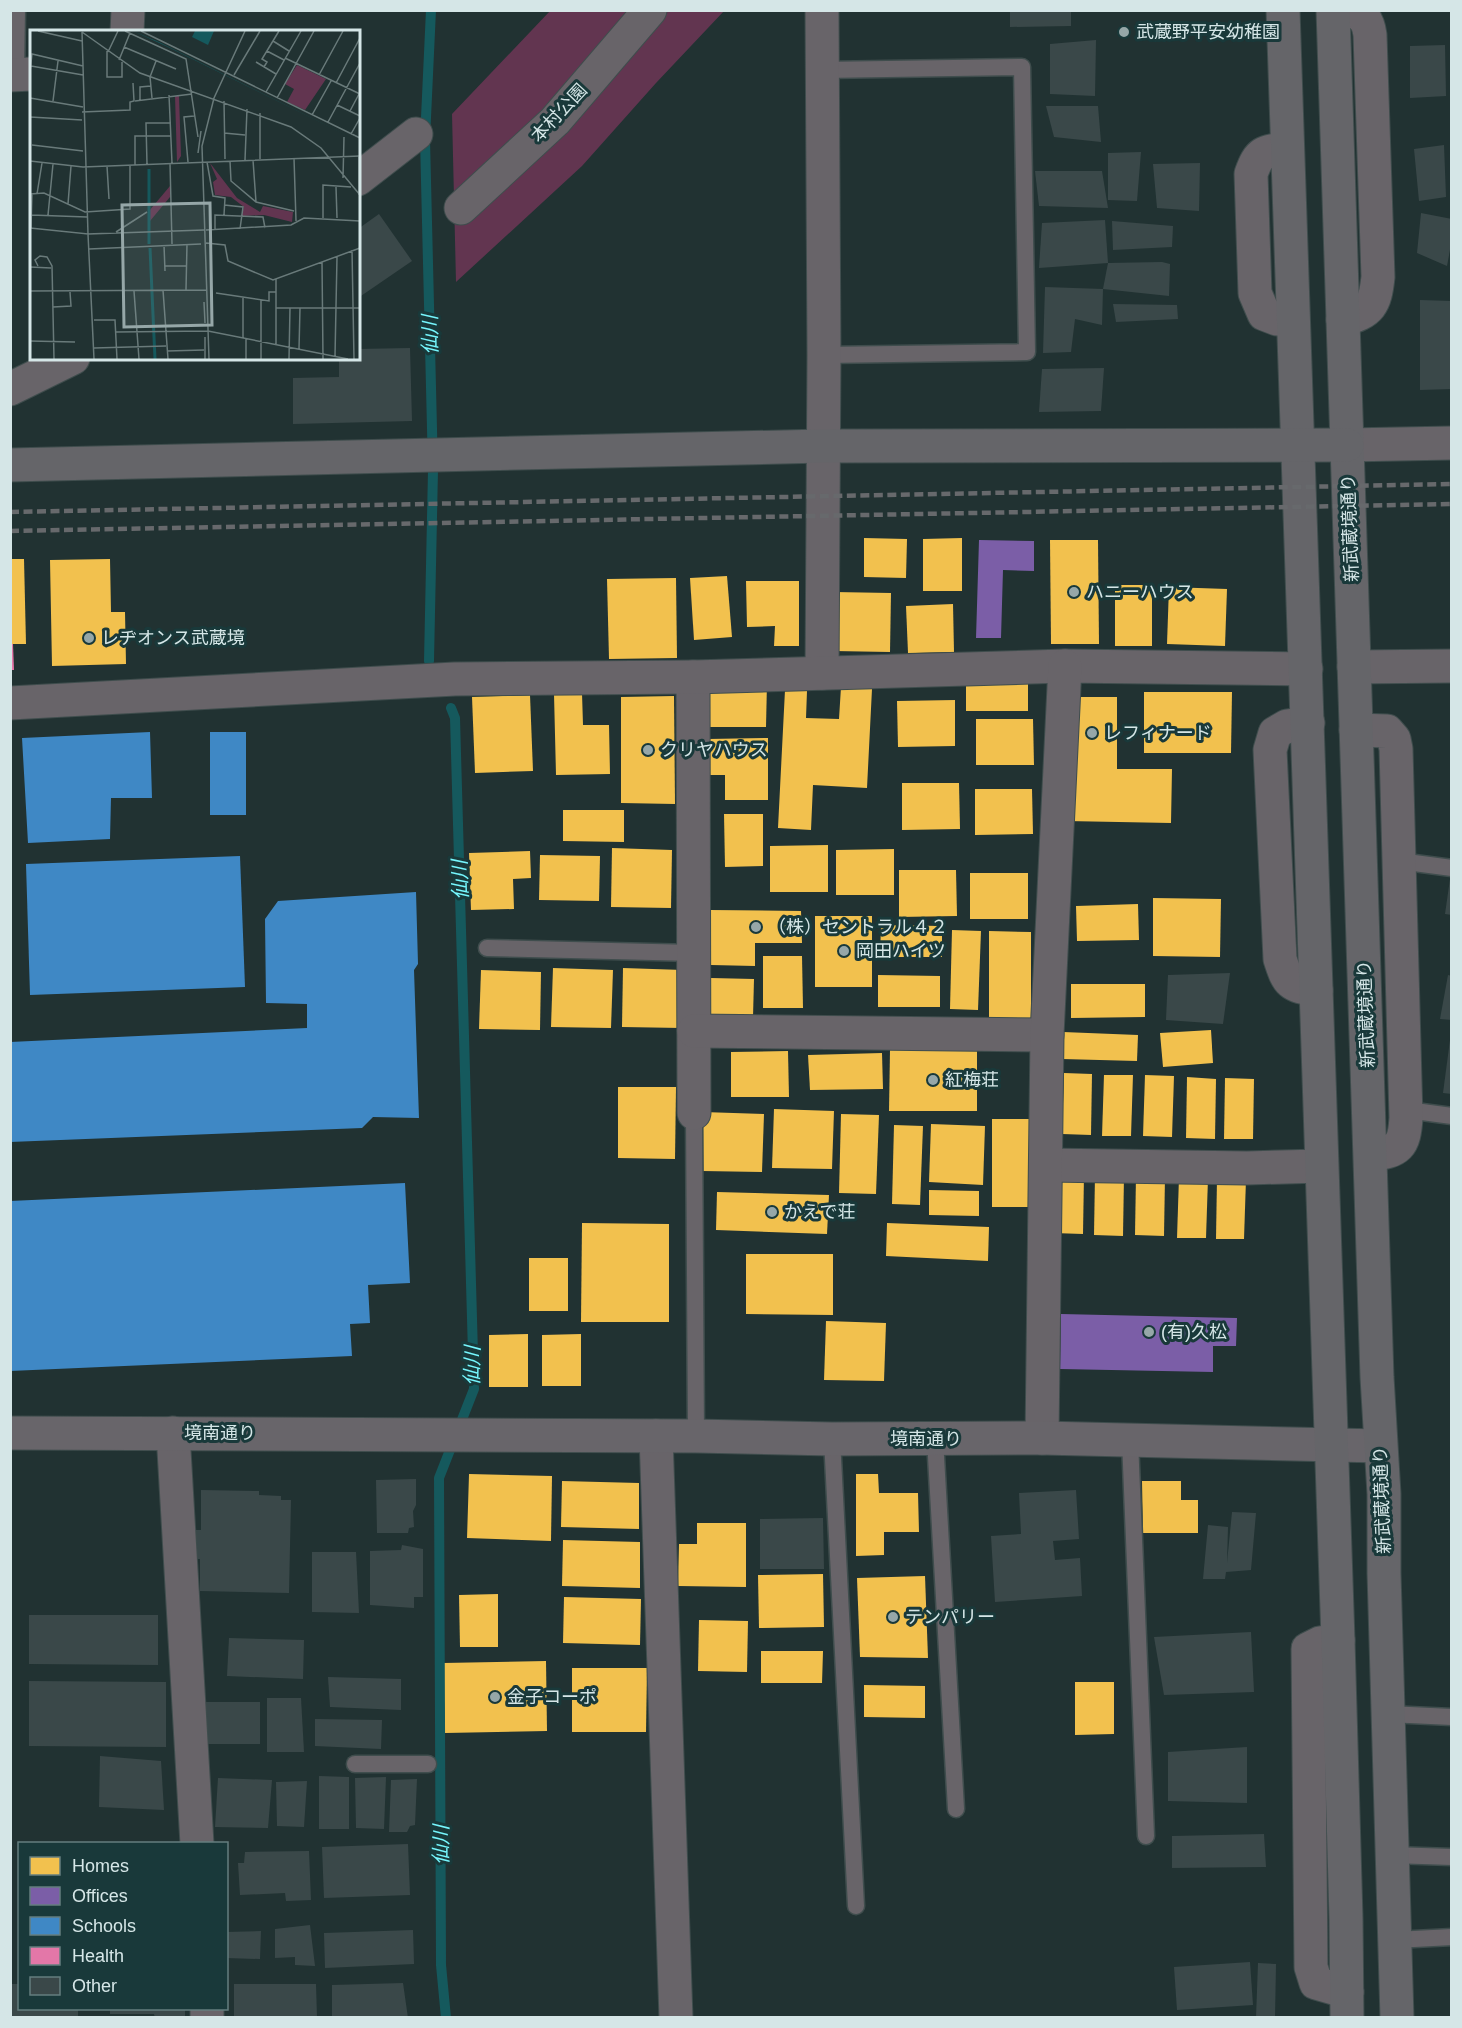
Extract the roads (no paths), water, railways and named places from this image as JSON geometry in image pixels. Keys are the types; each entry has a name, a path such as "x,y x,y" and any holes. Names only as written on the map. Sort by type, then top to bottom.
{"main road":[{"path":"1283,10 1338,1640 1347,2005"},
{"name":"新武蔵境通り","path":"1333,10 1380,1446 1384,1494 1397,2018"},
{"path":"10,465 823,446 1347,445"}],"street":[{"path":"128,10 128,30"},
{"name":"本村公園","path":"460,208 555,121 650,10"},
{"path":"822,10 824,355 822,673"},
{"path":"1343,320 1361,315 1371,306 1376,295 1378,277 1370,35 1368,22 1363,15 1351,10"},
{"path":"360,177 416,134"},
{"path":"10,389 69,360"},
{"path":"1347,445 1452,443"},
{"path":"10,703 455,679 693,677 1065,666 1306,669"},
{"path":"1042,1438 1047,1035 1065,666"},
{"path":"1354,667 1452,666"},
{"path":"693,677 694,1113"},
{"path":"1356,730 1387,731 1394,739 1396,749 1407,1110 1405,1137 1401,1146 1389,1152 1371,1155"},
{"path":"694,1031 1047,1035"},
{"path":"1046,1165 1247,1168 1321,1166"},
{"name":"境南通り","path":"10,1433 471,1434 832,1440 1042,1438 1380,1446"},
{"path":"174,1433 197,1842"},
{"path":"656,1436 676,2018"}],"lane":[{"path":"17,10 19,74"},
{"path":"822,70 1022,67 1027,352 824,355"},
{"path":"1399,861 1452,868"},
{"path":"487,948 694,952"},
{"path":"1407,1110 1452,1116"},
{"path":"694,1113 696,1436"},
{"path":"935,1439 956,1809"},
{"path":"832,1440 856,1906"},
{"path":"1130,1440 1146,1836"},
{"path":"1388,1714 1452,1717"},
{"path":"355,1764 428,1764"},
{"path":"1392,1855 1452,1857"},
{"path":"1395,1940 1452,1937"}],"waterway":[{"name":"仙川","path":"429,661 433,470 425,139 431,10"},
{"name":"仙川","path":"446,2018 441,1965 439,1478 474,1389 455,718 451,708"}],"railway":[{"path":"10,512 1452,484"},
{"path":"10,531 1452,504"}],"place":[{"name":"武蔵野平安幼稚園","path":"1124,32"},
{"name":"ハニーハウス","path":"1074,592"},
{"name":"レヂオンス武蔵境","path":"89,638"},
{"name":"レフィナード","path":"1092,733"},
{"name":"クリヤハウス","path":"648,750"},
{"name":"（株）セントラル４２","path":"756,927"},
{"name":"岡田ハイツ","path":"844,951"},
{"name":"紅梅荘","path":"933,1080"},
{"name":"かえで荘","path":"772,1212"},
{"name":"(有)久松","path":"1149,1332"},
{"name":"テンパリー","path":"893,1617"},
{"name":"金子コーポ","path":"495,1697"}]}
